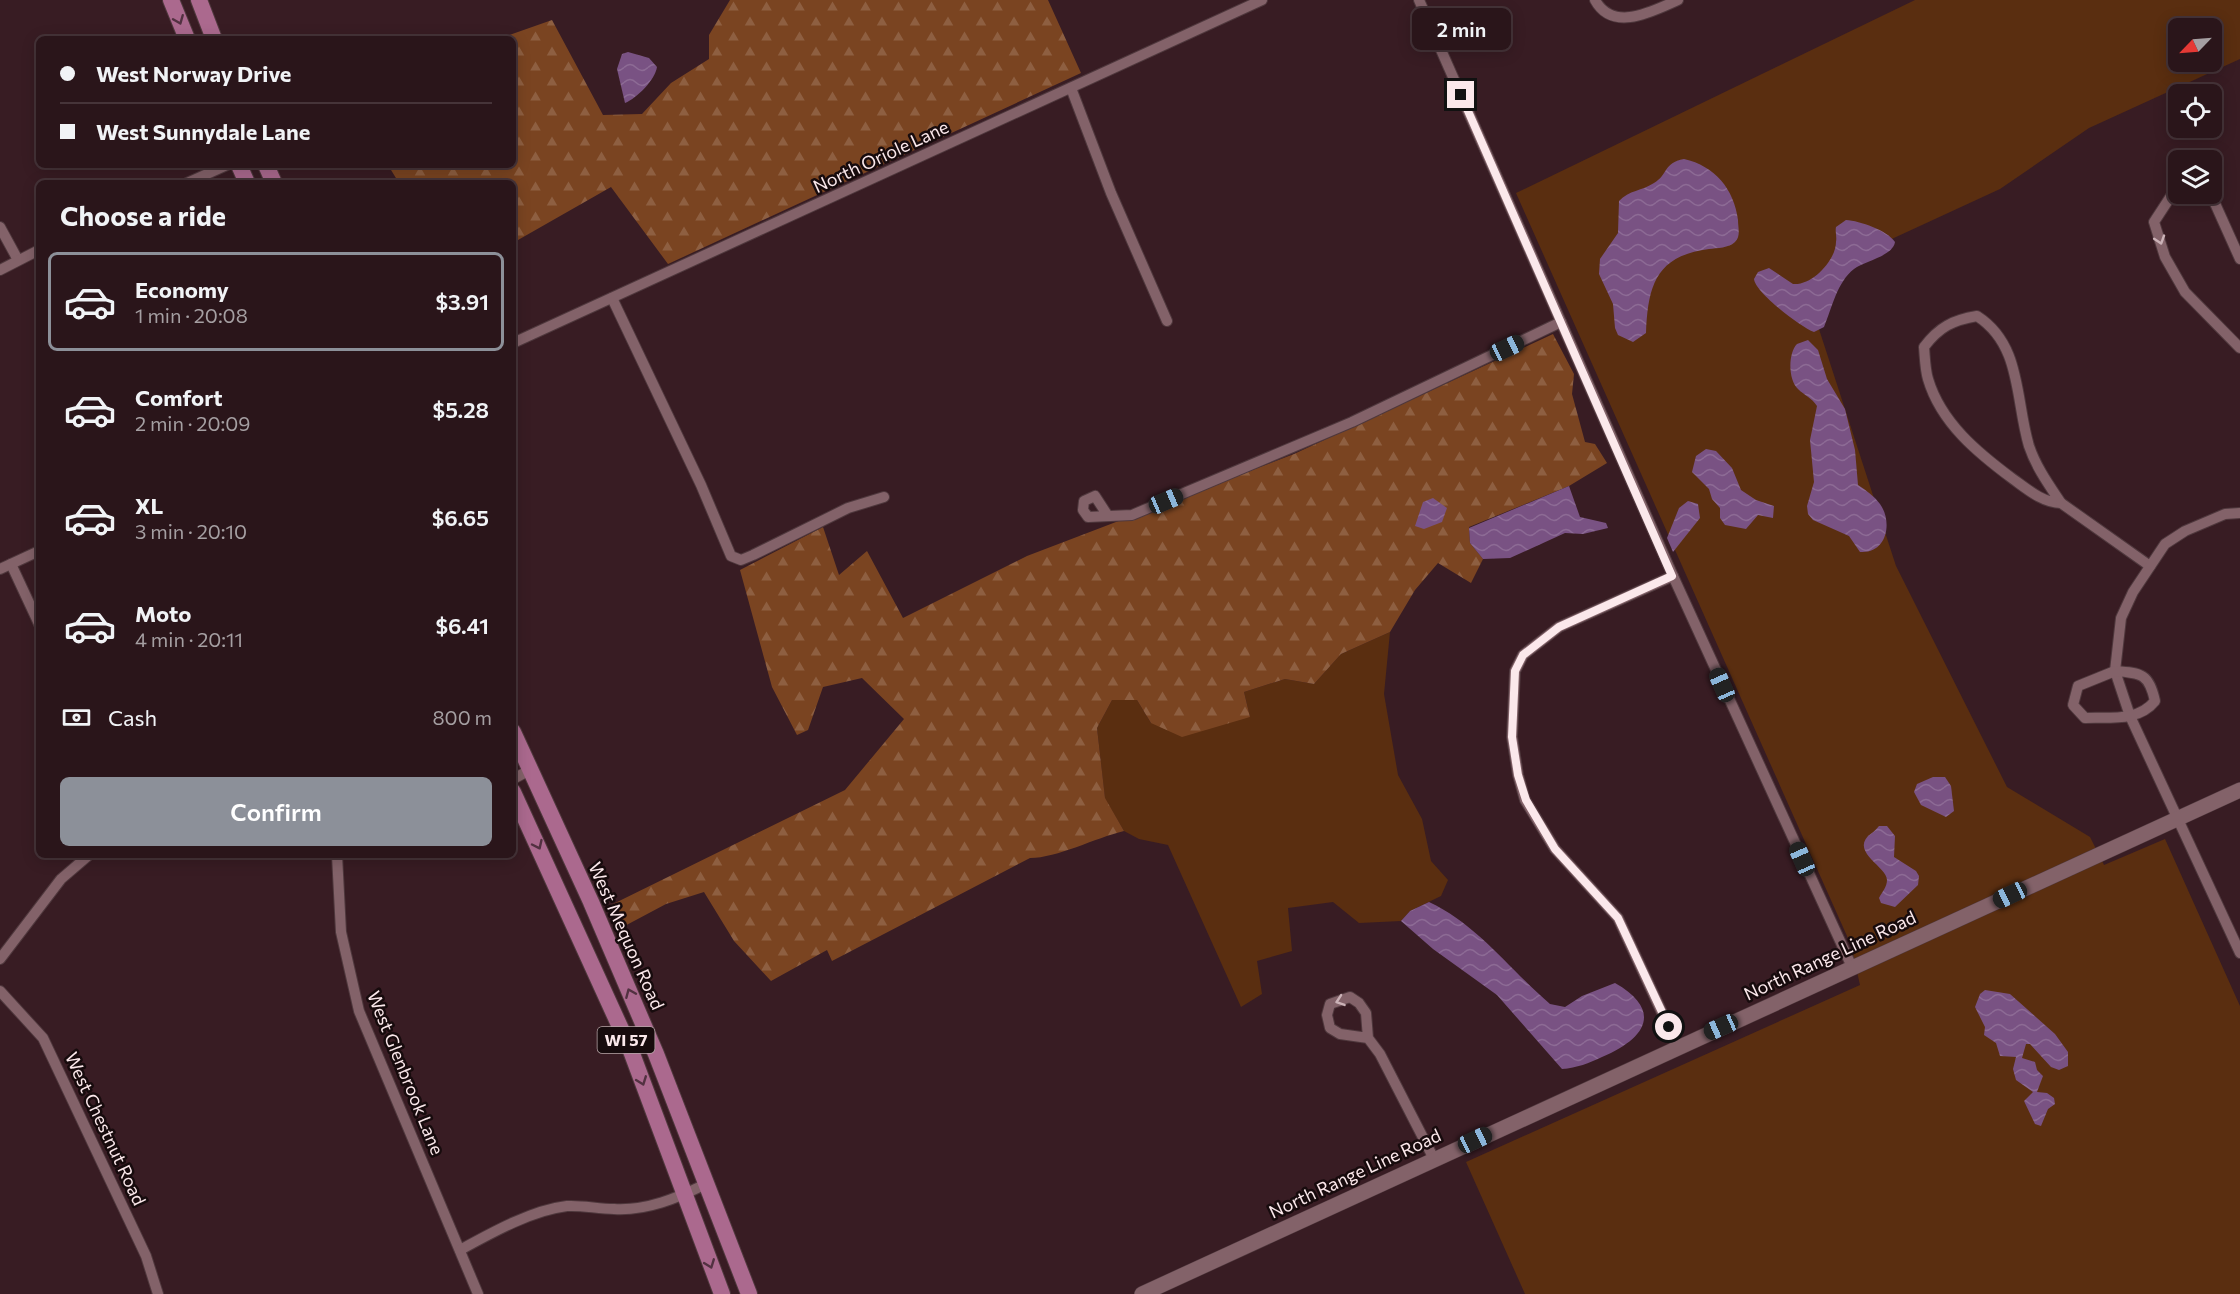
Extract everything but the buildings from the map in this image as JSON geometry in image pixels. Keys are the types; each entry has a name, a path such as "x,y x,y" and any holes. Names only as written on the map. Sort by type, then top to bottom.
{"main road":[{"path":"171,0 186,36"},
{"path":"199,0 213,36"},
{"name":"West Mequon Road","path":"516,739 591,902 656,1054 748,1294"},
{"name":"WI 57","path":"516,799 631,1051 722,1294"}],"street":[{"name":"North Oriole Lane","path":"516,342 1262,0"},
{"path":"1419,0 1672,576 1852,967"},
{"path":"1595,0 1609,13 1622,18 1644,15 1678,0"},
{"path":"1071,88 1111,193 1167,321"},
{"path":"194,180 220,168"},
{"path":"2168,201 2154,222 2165,257 2185,292 2240,348"},
{"path":"2215,204 2240,259"},
{"path":"0,227 18,260"},
{"path":"0,270 36,251"},
{"path":"612,298 696,474 731,556 741,560 848,508 884,496"},
{"path":"2061,503 2053,503 2028,491 1981,456 1950,423 1928,380 1924,347 1936,331 1956,320 1977,316 1996,330 2008,348 2030,447 2040,470 2061,503 2150,566"},
{"path":"1108,516 1132,515 1352,422 1561,322"},
{"path":"2240,513 2225,514 2185,531 2165,544 2121,618 2115,671 2130,717 2240,953"},
{"path":"0,569 36,552"},
{"path":"11,564 36,618"},
{"path":"1672,576 1559,627 1523,655 1515,671 1512,737 1518,775 1526,800 1555,849 1618,918 1678,1047"},
{"path":"2115,671 2139,673 2151,683 2155,702 2146,712 2130,717 2085,718 2073,705 2078,686 2115,671"},
{"path":"516,777 530,770"},
{"name":"North Range Line Road","path":"1142,1294 2240,790"},
{"path":"0,959 61,879 86,858"},
{"name":"West Glenbrook Lane","path":"337,858 342,943 360,1011 478,1294"},
{"name":"West Chestnut Road","path":"0,991 43,1038 146,1256 158,1294"},
{"path":"1368,1038 1340,1034 1330,1028 1327,1015 1330,1004 1350,997 1366,1013 1368,1038 1380,1054 1434,1159"},
{"path":"460,1250 492,1232 550,1210 567,1206 616,1210 644,1207 685,1194 706,1184"}],"shaded area":[{"path":"1915,0 2240,0 2240,59 2222,67 2222,18 2168,18 2168,72 2212,72 2185,84 2168,84 2168,92 2089,128 2000,189 1857,255 1817,323 1896,566 2007,787 2090,837 2104,865 2165,839 2240,1006 2240,1294 1525,1294 1466,1162 1860,985 1851,945 1516,193"},
{"path":"1390,632 1384,694 1398,775 1422,819 1431,861 1448,880 1441,896 1410,911 1401,921 1359,923 1333,902 1288,908 1292,951 1257,961 1262,994 1241,1007 1168,845 1139,839 1124,831 1105,799 1097,728 1112,700 1137,700 1151,723 1250,717 1244,692 1285,679 1314,684 1341,654"}],"green space":[{"path":"730,0 1048,0 1081,73 668,264 611,187 516,242 516,180 397,180 390,168 516,168 516,36 507,36 552,20 603,115 642,114 671,83 709,59 709,35"},
{"path":"1553,334 1574,374 1572,394 1585,442 1595,444 1607,463 1569,486 1469,527 1470,543 1483,559 1471,583 1438,563 1415,590 1390,632 1341,654 1314,684 1285,679 1244,692 1250,717 1182,737 1151,723 1137,700 1112,700 1097,728 1105,798 1124,831 1052,855 1030,858 832,961 827,950 771,981 734,941 704,892 666,904 619,929 611,905 845,790 904,719 862,678 823,687 808,730 797,735 772,687 740,570 823,527 839,575 867,551 903,618 1027,556 1294,454"}],"water":[{"path":"628,52 649,58 657,67 645,88 625,103 617,69 622,54"},
{"path":"1684,159 1705,167 1721,180 1736,209 1738,237 1730,245 1691,253 1677,258 1666,266 1653,287 1649,301 1646,333 1633,342 1618,335 1615,328 1613,304 1599,274 1600,259 1618,233 1619,201 1654,183 1672,163"},
{"path":"1846,220 1873,227 1895,242 1889,251 1848,274 1839,288 1824,327 1814,332 1779,308 1762,292 1754,279 1758,272 1769,268 1793,284 1808,281 1822,270 1832,256 1836,242 1836,227"},
{"path":"1808,340 1818,350 1827,379 1845,409 1855,450 1858,485 1875,498 1884,511 1887,528 1885,536 1876,548 1869,551 1860,552 1849,536 1813,520 1808,514 1807,506 1814,482 1810,440 1817,406 1795,385 1790,366 1794,348 1797,344"},
{"path":"1706,449 1716,451 1732,468 1741,490 1756,500 1774,506 1773,518 1758,515 1746,529 1725,525 1720,518 1720,508 1712,499 1709,489 1692,472 1696,456"},
{"path":"1569,486 1580,517 1606,523 1608,528 1583,534 1565,533 1510,558 1483,559 1470,543 1469,528"},
{"path":"1433,498 1447,508 1442,522 1424,529 1415,526 1423,502"},
{"path":"1688,501 1698,504 1700,518 1673,552 1667,538 1679,508"},
{"path":"1933,777 1945,777 1951,786 1954,811 1946,817 1921,805 1914,792 1917,784"},
{"path":"1879,826 1887,826 1895,836 1894,857 1916,871 1919,876 1918,885 1895,907 1881,903 1879,898 1886,885 1886,875 1864,848 1864,842 1868,836"},
{"path":"1429,902 1478,935 1550,1004 1565,1007 1582,996 1615,983 1630,993 1640,1004 1644,1014 1643,1024 1638,1033 1617,1050 1583,1065 1562,1069 1497,995 1433,949 1401,921 1410,911"},
{"path":"1985,990 2010,994 2055,1034 2068,1052 2068,1066 2059,1070 2051,1067 2030,1044 2026,1044 2022,1058 2035,1062 2037,1070 2043,1076 2037,1092 2047,1093 2054,1098 2055,1104 2048,1109 2041,1126 2035,1124 2024,1101 2033,1092 2016,1080 2013,1069 2016,1057 2000,1056 1996,1043 1984,1035 1985,1027 1975,1007 1980,994"}],"route":[{"path":"1461,95 1672,576 1559,627 1523,655 1515,671 1512,737 1518,775 1526,800 1555,849 1618,918 1669,1027"}]}
